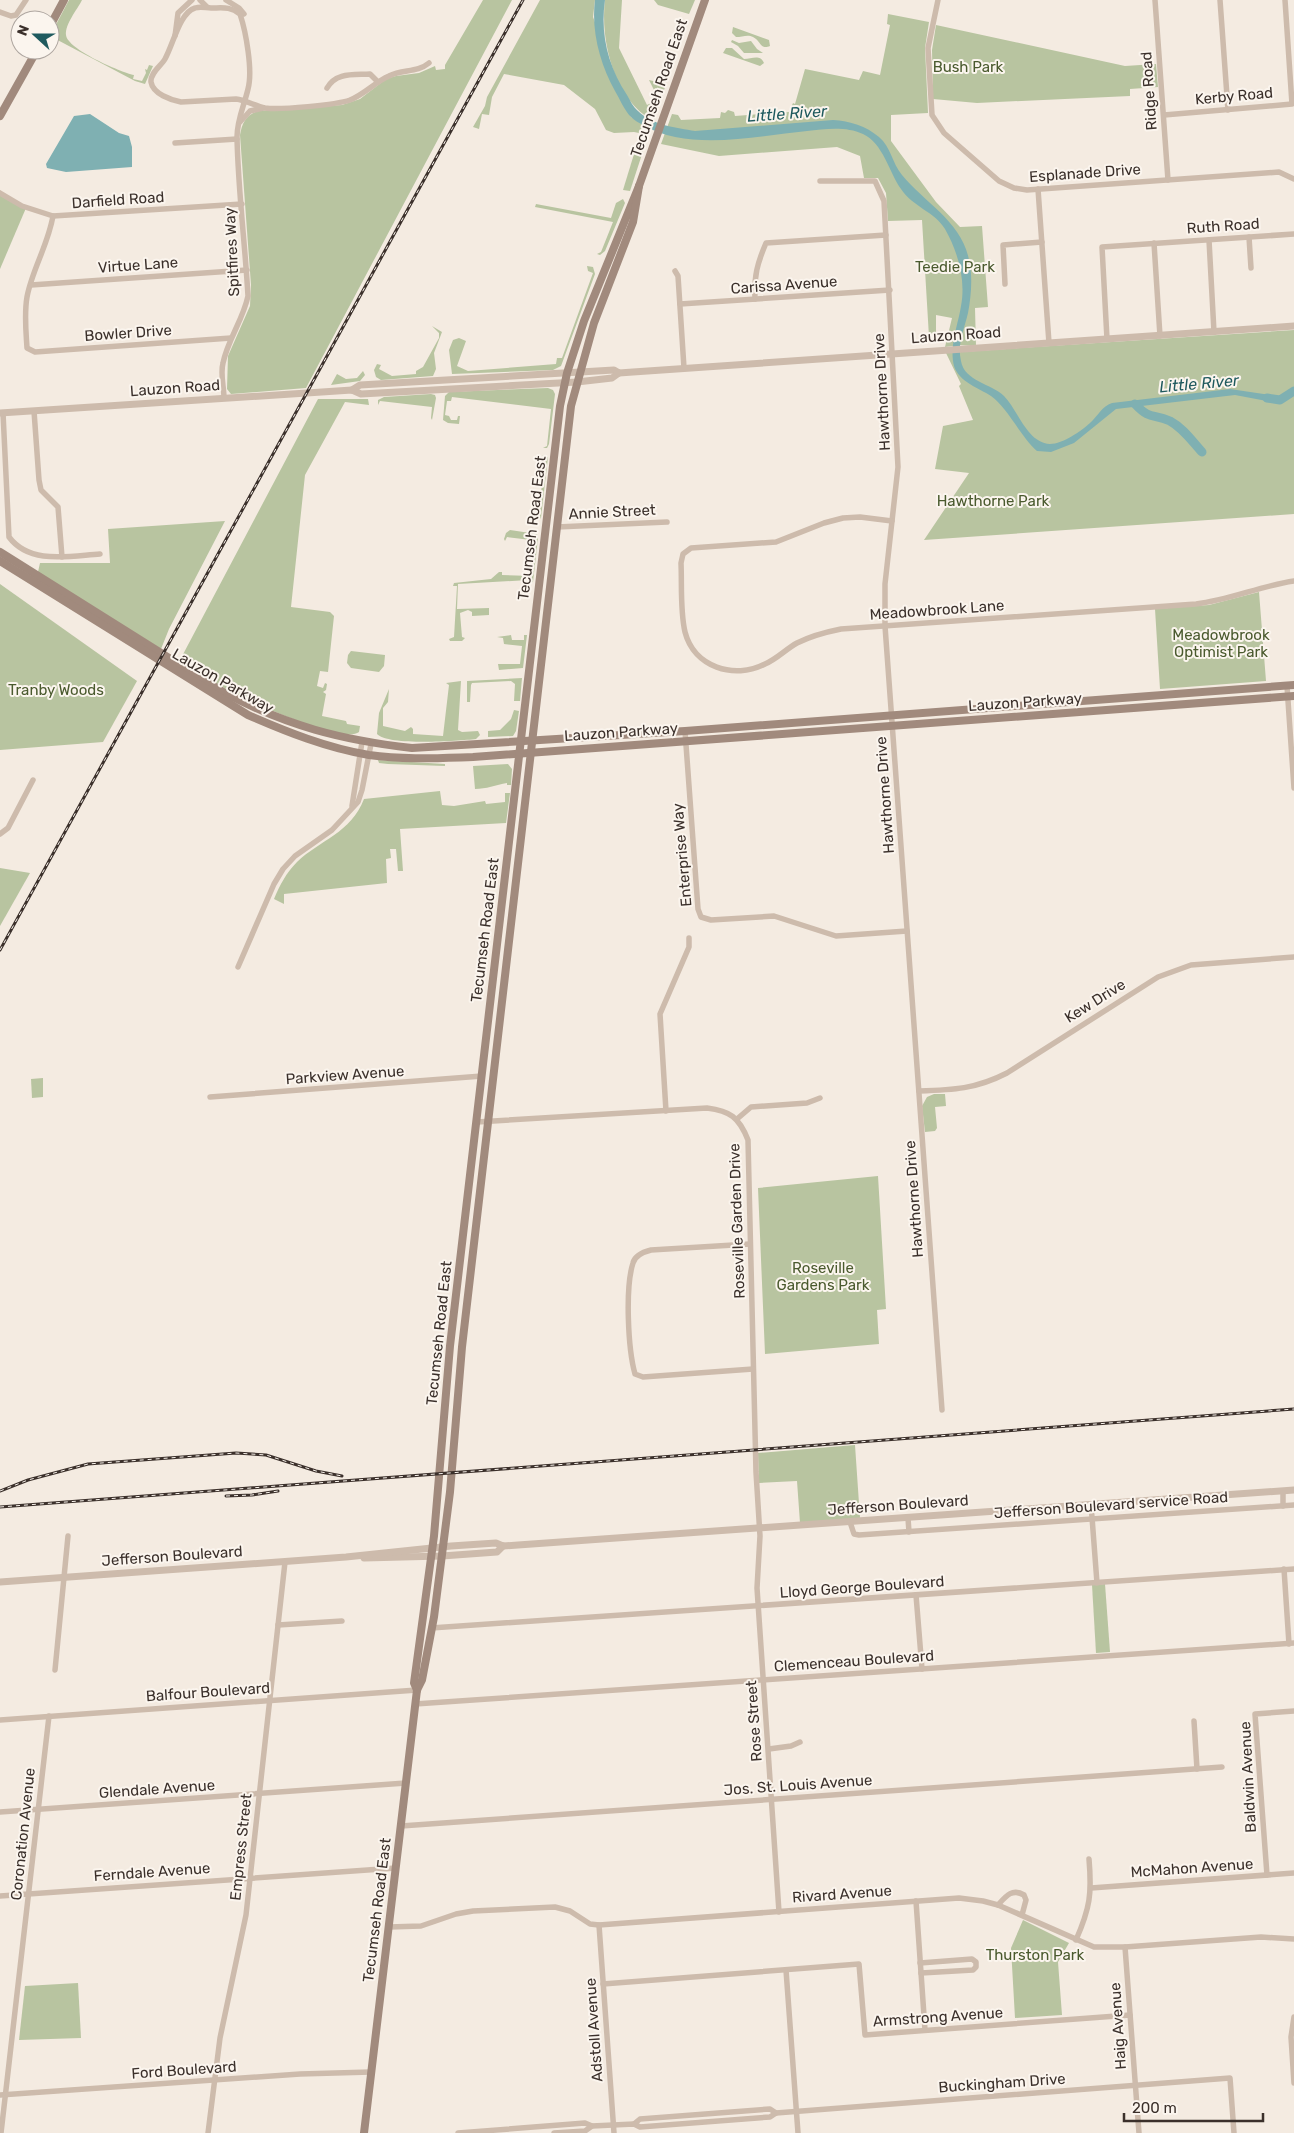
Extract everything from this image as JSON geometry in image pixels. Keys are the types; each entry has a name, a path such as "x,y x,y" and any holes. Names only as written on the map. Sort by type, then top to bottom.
{"main road":[{"name":"Tecumseh Road East","path":"417,1690 414,1683 432,1552 450,1346 560,406 567,373 584,321 639,186 705,0"},
{"path":"0,116 31,60"},
{"name":"Tecumseh Road East","path":"364,2133 415,1704 417,1690 422,1680 431,1628 450,1492 462,1347 571,406 594,323 632,224 639,186"},
{"name":"Lauzon Parkway","path":"0,552 223,692 250,706 295,725 371,744 412,748 521,742 1291,686"},
{"name":"Lauzon Parkway","path":"0,561 248,715 291,734 365,754 426,759 686,742 1291,697"}],"street":[{"path":"0,12 11,16 16,15 26,0"},
{"path":"175,36 178,13 192,0"},
{"path":"200,0 204,6 212,8 225,0 243,13 245,19 244,26"},
{"name":"Esplanade Drive","path":"938,0 928,48 930,106 936,123 944,133 999,181 1014,188 1038,189 1279,172 1294,178"},
{"name":"Ridge Road","path":"1155,0 1168,180"},
{"path":"1220,0 1228,110"},
{"name":"Kerby Road","path":"1164,114 1292,104 1285,0"},
{"path":"244,100 250,79 244,26 240,14 235,10 223,7 202,7 189,11 184,16 164,62 152,76 153,87 173,101 244,100 267,108"},
{"path":"237,128 242,117 250,110 348,100 363,94 378,82 393,74 416,71 429,63"},
{"path":"327,88 332,80 339,76 370,74 378,82"},
{"name":"Spitfires Way","path":"224,398 222,365 231,338 246,309 248,296 237,138 237,128 244,100"},
{"path":"175,142 237,138"},
{"name":"Hawthorne Drive","path":"820,181 875,181 884,201 898,467 885,584 885,626 942,1410"},
{"path":"1038,189 1049,343"},
{"name":"Darfield Road","path":"0,194 22,206 53,216 242,204"},
{"path":"31,285 49,235 53,216"},
{"name":"Ruth Road","path":"1107,339 1102,247 1294,234"},
{"path":"755,300 754,278 757,264 766,243 886,235"},
{"path":"1249,237 1250,268"},
{"path":"1209,240 1214,332"},
{"path":"1005,284 1003,245 1042,242"},
{"path":"1154,243 1160,336"},
{"name":"Virtue Lane","path":"31,285 247,270"},
{"path":"675,271 678,276 684,368"},
{"name":"Bowler Drive","path":"31,285 25,316 27,348 35,352 231,338"},
{"name":"Carissa Avenue","path":"680,304 890,290"},
{"name":"Lauzon Road","path":"352,390 362,394 577,382 612,378 619,373 1294,326"},
{"name":"Lauzon Road","path":"2,413 352,390 360,386 614,370 619,373"},
{"path":"34,411 39,480 41,490 58,507 62,557"},
{"path":"2,413 9,537 14,544 34,555 42,557 100,554"},
{"name":"Meadowbrook Lane","path":"892,521 860,517 843,518 824,523 776,542 691,548 683,554 681,563 685,631 690,646 701,658 716,668 730,671 748,670 764,665 796,644 821,633 840,629 1203,603 1228,599 1262,587 1294,581"},
{"name":"Annie Street","path":"557,527 667,522"},
{"path":"1291,686 1294,788"},
{"name":"Enterprise Way","path":"685,730 698,908 701,917 711,920 774,916 836,936 907,931"},
{"path":"238,967 274,884 283,869 295,856 332,830 352,806 358,802 362,790 365,754 362,742"},
{"path":"365,754 371,744"},
{"path":"0,834 8,828 33,780"},
{"path":"666,1111 660,1014 689,947 689,938"},
{"name":"Kew Drive","path":"919,1091 952,1090 988,1083 1007,1073 1158,977 1174,970 1191,965 1294,957"},
{"name":"Parkview Avenue","path":"210,1097 482,1076"},
{"path":"477,1122 487,1123 707,1108 723,1110 737,1119 751,1107 808,1103 820,1098"},
{"name":"Roseville Garden Drive","path":"737,1119 744,1128 748,1140 756,1472 760,1528"},
{"path":"750,1244 651,1250 640,1253 633,1262 628,1300 632,1365 635,1374 643,1377 753,1369"},
{"path":"1283,1490 1283,1506"},
{"name":"Jefferson Boulevard","path":"0,1582 432,1552 443,1547 496,1544 503,1546 1294,1490"},
{"path":"1091,1504 1097,1582"},
{"name":"Jefferson Boulevard service Road","path":"850,1522 854,1534 859,1535 1294,1505"},
{"path":"908,1518 909,1532"},
{"name":"Rose Street","path":"760,1528 757,1566 758,1606 779,1912"},
{"path":"55,1670 68,1536"},
{"name":"Jefferson Boulevard","path":"432,1552 442,1556 497,1552 503,1546"},
{"name":"Empress Street","path":"208,2133 220,2038 246,1914 286,1562"},
{"path":"1284,1569 1291,1644"},
{"name":"Lloyd George Boulevard","path":"431,1628 1294,1569"},
{"path":"916,1595 922,1669"},
{"path":"278,1625 342,1621"},
{"name":"Clemenceau Boulevard","path":"415,1704 1291,1644"},
{"name":"Balfour Boulevard","path":"0,1720 417,1690"},
{"name":"Baldwin Avenue","path":"1267,1875 1255,1714 1294,1711"},
{"name":"Coronation Avenue","path":"2,2133 3,2095 49,1716"},
{"path":"1194,1721 1197,1769"},
{"path":"768,1749 791,1746 800,1742"},
{"name":"Jos. St. Louis Avenue","path":"401,1826 1222,1767"},
{"name":"Glendale Avenue","path":"0,1812 406,1784"},
{"path":"1076,1940 1086,1913 1091,1888 1089,1859"},
{"name":"Ferndale Avenue","path":"0,1896 396,1868"},
{"name":"McMahon Avenue","path":"1091,1888 1294,1873"},
{"path":"998,1904 1008,1894 1020,1892 1026,1900 1022,1915"},
{"name":"Rivard Avenue","path":"388,1927 421,1926 456,1914 472,1911 555,1907 570,1911 590,1924 599,1925 959,1898 998,1904 1094,1947 1125,1948 1261,1937 1294,1939"},
{"path":"916,1901 925,2030"},
{"name":"Adstoll Avenue","path":"599,1925 614,2133"},
{"name":"Haig Avenue","path":"1125,1948 1139,2133"},
{"path":"920,1963 972,1959 976,1962 976,1967 972,1970 921,1973"},
{"name":"Armstrong Avenue","path":"603,1984 859,1964 865,2035 1130,2016"},
{"path":"786,1970 798,2133"},
{"path":"1294,2017 1291,2037 1294,2083"},
{"name":"Ford Boulevard","path":"3,2095 327,2072 371,2072"},
{"name":"Buckingham Drive","path":"458,2133 585,2123 592,2126 634,2124 640,2119 658,2117 770,2109 776,2112 796,2111 1230,2078 1234,2133"},
{"name":"Buckingham Drive","path":"554,2133 585,2130 592,2126"}],"green space":[{"path":"69,0 82,0 67,26 66,35 69,41 75,47 95,59 134,75 133,79 142,81 146,73 145,69 147,70 149,65 153,66 145,84 135,81 60,41 60,17"},
{"path":"483,0 512,0 306,388 231,394 227,389 228,356 250,306 251,285 240,135 245,120 258,111 342,105 360,99 386,79 419,73 435,66 436,70 445,69 445,65"},
{"path":"540,0 595,0 593,17 631,117 651,129 649,135 634,132 614,133 606,130 595,109 564,85 504,74 492,97 489,115 482,114 479,129 473,127 485,106 487,97"},
{"path":"605,0 622,0 619,48 647,105 655,101 653,98 657,96 649,80 666,84 654,121 640,112 629,99 613,68 605,33"},
{"path":"654,0 695,0 689,14 658,5"},
{"name":"Teedie Park","path":"888,14 929,22 925,48 928,113 891,115 891,141 936,202 960,227 982,226 988,307 975,308 976,346 960,345 945,347 952,318 936,315 936,336 929,337 922,220 888,221 886,193 878,178 864,178 860,156 837,147 719,156 661,144 672,114 678,115 681,120 720,118 721,112 725,113 728,110 734,112 735,116 789,112 793,103 795,104 805,69 859,80 863,71 880,75 890,25 887,24"},
{"name":"Bush Park","path":"936,25 1125,66 1156,64 1158,87 1130,89 1130,96 977,103 933,99 932,50"},
{"path":"733,27 769,40 770,46 762,46 751,36 736,37 732,33"},
{"path":"732,40 739,43 751,41 763,53 744,53 731,42"},
{"path":"726,48 732,48 744,59 758,58 764,63 760,66 723,53"},
{"path":"638,141 645,145 630,191 623,190"},
{"path":"0,195 26,208 0,269"},
{"path":"623,199 625,203 605,251 600,255 597,254 601,252 613,222 535,207 536,204 611,218 616,203"},
{"path":"587,266 593,267 595,274 561,366 553,370 452,374 449,350 453,340 459,338 466,341 457,366 468,371 556,364 557,358 562,358 593,273 588,271"},
{"path":"432,326 442,332 434,353 436,369 433,376 381,380 376,377 374,370 377,364 381,365 379,369 392,376 416,374 416,371 423,367 439,338 439,333"},
{"name":"Hawthorne Park","path":"1294,330 1294,514 924,540 969,473 935,469 943,426 973,420 959,386 961,384 946,353"},
{"path":"363,371 365,375 360,381 331,385 337,374 346,379 357,378"},
{"path":"548,388 553,390 555,394 547,448 543,448 547,446 551,409 452,397 451,401 447,401 445,415 449,416 451,420 457,420 458,416 460,416 459,424 448,423 443,420 445,396 449,392"},
{"path":"435,395 436,398 432,420 432,407 380,401 378,405 378,400 384,397"},
{"path":"318,399 368,399 369,405 345,402 305,475 291,607 330,612 334,616 328,672 320,671 317,686 323,688 325,683 327,684 326,690 323,692 326,694 322,716 360,726 359,732 349,734 314,727 252,702 226,689 180,660"},
{"path":"542,455 548,457 541,518 538,520 545,457"},
{"path":"225,521 169,629 161,649 38,572 40,563 110,563 108,529"},
{"path":"510,530 537,534 533,582 528,584 528,580 458,584 457,609 489,608 489,615 472,616 472,612 468,610 460,613 462,637 465,638 462,641 450,641 449,639 454,637 457,586 453,586 454,583 491,579 499,572 502,572 502,575 532,576 535,544 531,544 531,540 507,537 505,541 506,533"},
{"name":"Tranby Woods","path":"0,584 137,681 103,742 0,750"},
{"name":"Meadowbrook Optimist Park","path":"1259,592 1266,681 1160,689 1155,609 1209,605"},
{"path":"511,635 512,640 524,640 524,635 527,635 523,668 499,670 498,664 520,664 522,646 504,644 503,638 497,637"},
{"path":"351,651 385,655 384,666 379,672 351,668 347,663 348,655"},
{"path":"522,678 520,701 514,701 515,684 511,681 472,683 470,702 467,702 467,681"},
{"path":"461,681 458,730 462,732 478,731 480,735 476,739 408,741 384,738 377,734 379,713 389,689 388,702 383,708 383,726 405,731 411,727 413,734 443,736 449,685 446,683"},
{"path":"514,710 519,711 516,731 513,736 488,737 488,731 500,730 511,719"},
{"path":"378,760 445,764 445,766 388,764 379,763"},
{"path":"508,764 512,769 511,785 507,785 507,783 475,789 473,766"},
{"path":"440,791 442,805 454,806 485,801 486,804 505,802 505,793 510,793 506,823 400,829 403,871 398,871 396,849 390,849 391,858 386,859 387,883 284,894 284,904 274,899 293,866 306,854 343,828 358,811 364,799"},
{"path":"0,868 30,873 0,926"},
{"path":"43,1078 43,1097 32,1098 31,1079"},
{"path":"934,1094 945,1094 946,1106 935,1107 937,1128 935,1131 925,1132 922,1106 927,1097"},
{"name":"Roseville Gardens Park","path":"878,1176 886,1309 877,1310 879,1344 765,1354 758,1188"},
{"path":"855,1445 860,1518 800,1523 797,1481 759,1483 758,1453"},
{"path":"1105,1584 1110,1652 1096,1653 1092,1585"},
{"name":"Thurston Park","path":"1023,1920 1069,1943 1058,1962 1062,2015 1015,2018 1011,1948"},
{"path":"78,1983 81,2038 19,2040 25,1986"}],"water":[{"path":"595,0 605,0 604,25 607,49 620,84 635,108 650,120 680,129 695,131 833,120 857,125 879,137 886,145 902,175 951,224 965,247 970,267 971,294 960,349 963,368 973,378 1004,396 1035,438 1050,444 1060,442 1082,430 1105,406 1112,403 1230,389 1277,396 1277,403 1235,395 1116,409 1074,443 1051,452 1037,451 997,401 970,384 957,372 954,366 953,351 954,336 961,306 962,276 954,247 941,223 901,189 876,144 863,134 843,129 723,140 702,140 681,138 661,133 643,125 632,118 626,111 605,70 594,24"},
{"path":"90,114 119,133 129,136 132,147 132,167 66,172 47,168 46,164 74,116"}],"waterway":[{"name":"Little River","path":"1267,398 1280,400 1294,391"},
{"name":"Little River","path":"1135,404 1145,413 1175,424 1202,452"}],"railway":[{"path":"0,950 523,0"},
{"path":"0,1507 1294,1409"},
{"path":"0,1491 28,1480 88,1464 236,1453 266,1455 316,1471 342,1476"},
{"path":"226,1496 278,1491"}]}
